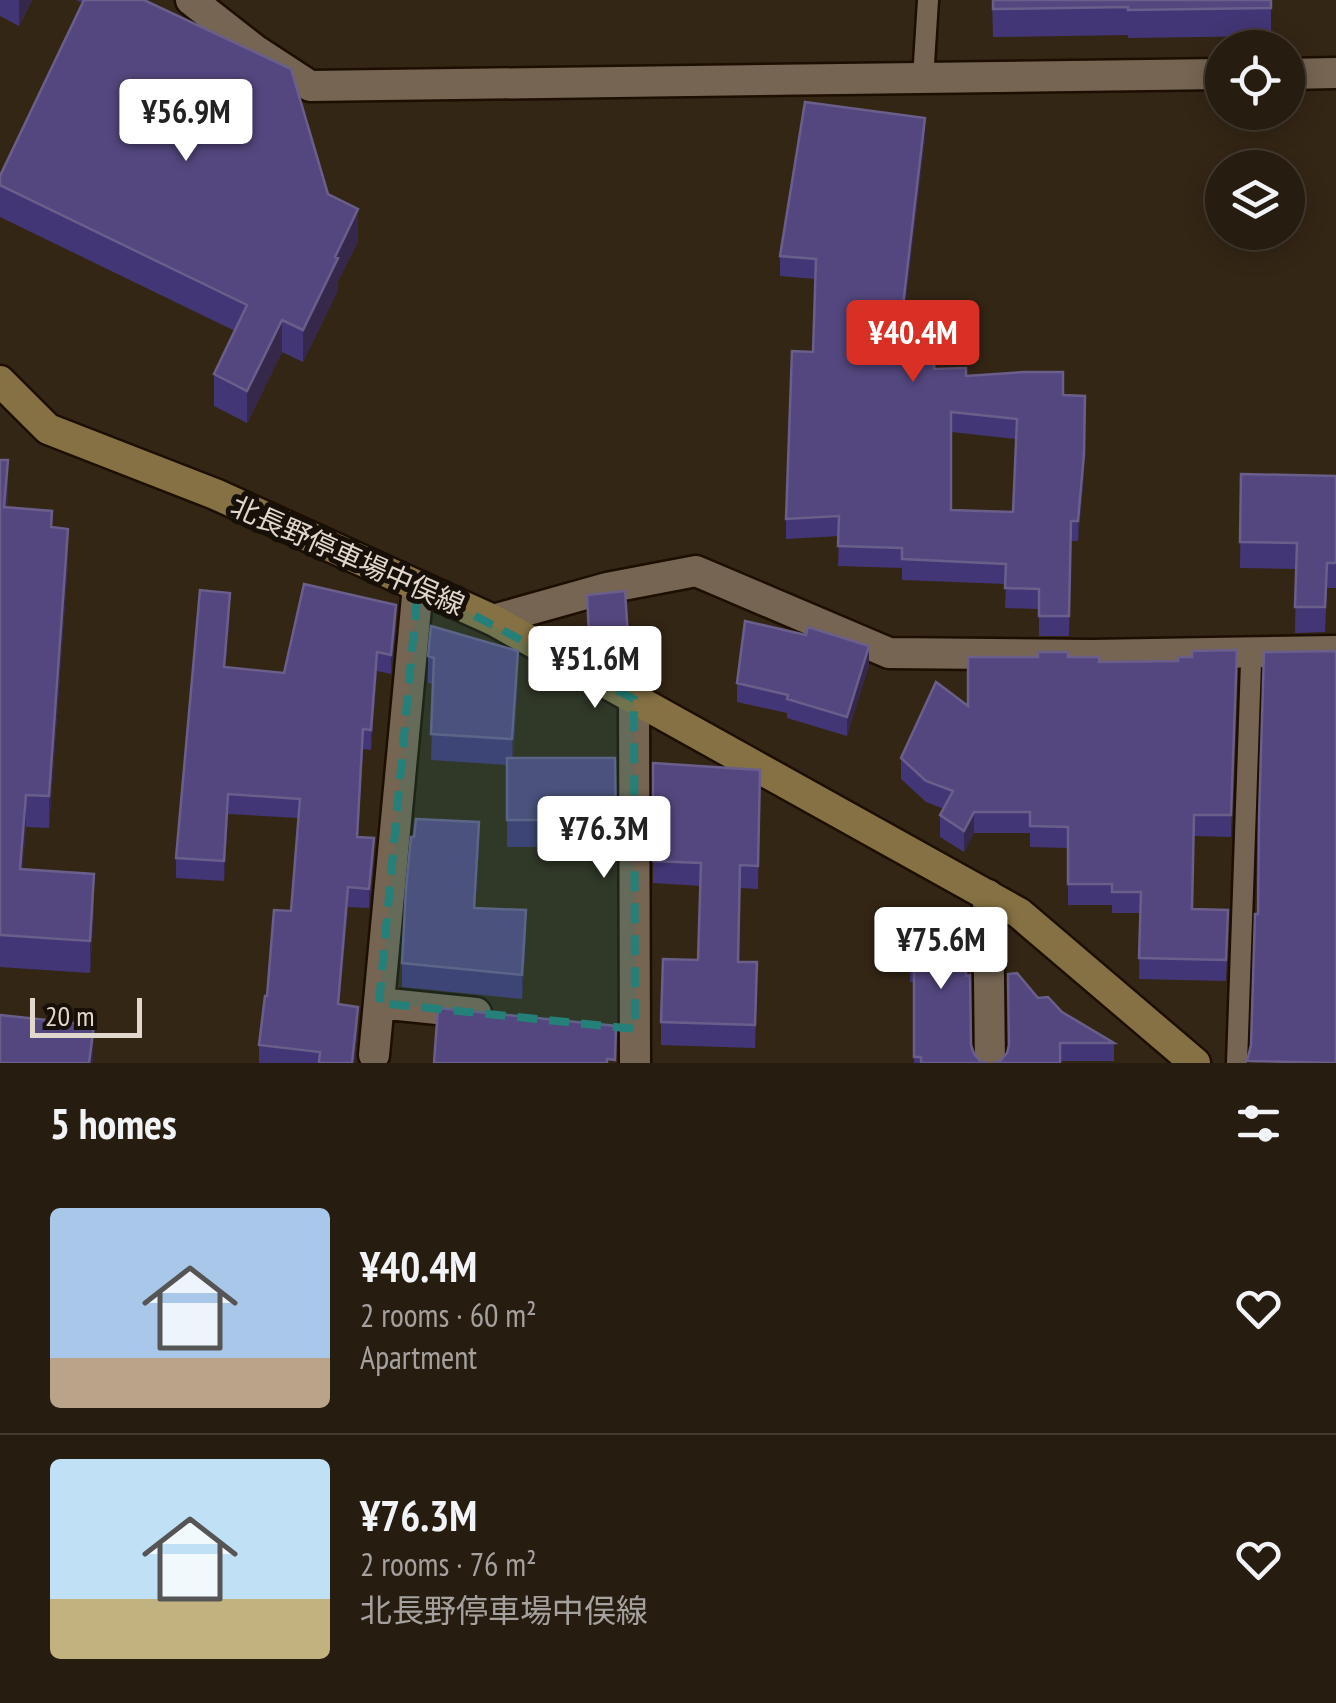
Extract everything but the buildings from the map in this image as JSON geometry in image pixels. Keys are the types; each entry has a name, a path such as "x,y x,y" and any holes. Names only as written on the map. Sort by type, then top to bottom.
{"main road":[{"name":"北長野停車場中俣線","path":"0,381 48,429 216,494 493,620 988,895 1019,913 1196,1063"}],"street":[{"path":"191,0 254,50 310,86 1205,74"},
{"path":"1305,74 1336,73"},
{"path":"493,620 607,588 696,571 889,652 1091,655 1336,651"},
{"path":"374,1055 418,586"},
{"path":"634,698 625,1028 635,1063"},
{"path":"988,895 990,1063"},
{"path":"380,1003 497,1015"}],"lane":[{"path":"923,78 928,0"},
{"path":"1237,1063 1251,663 1242,652"}],"highlighted area":[{"path":"418,586 634,699 635,1029 379,1003"}]}
